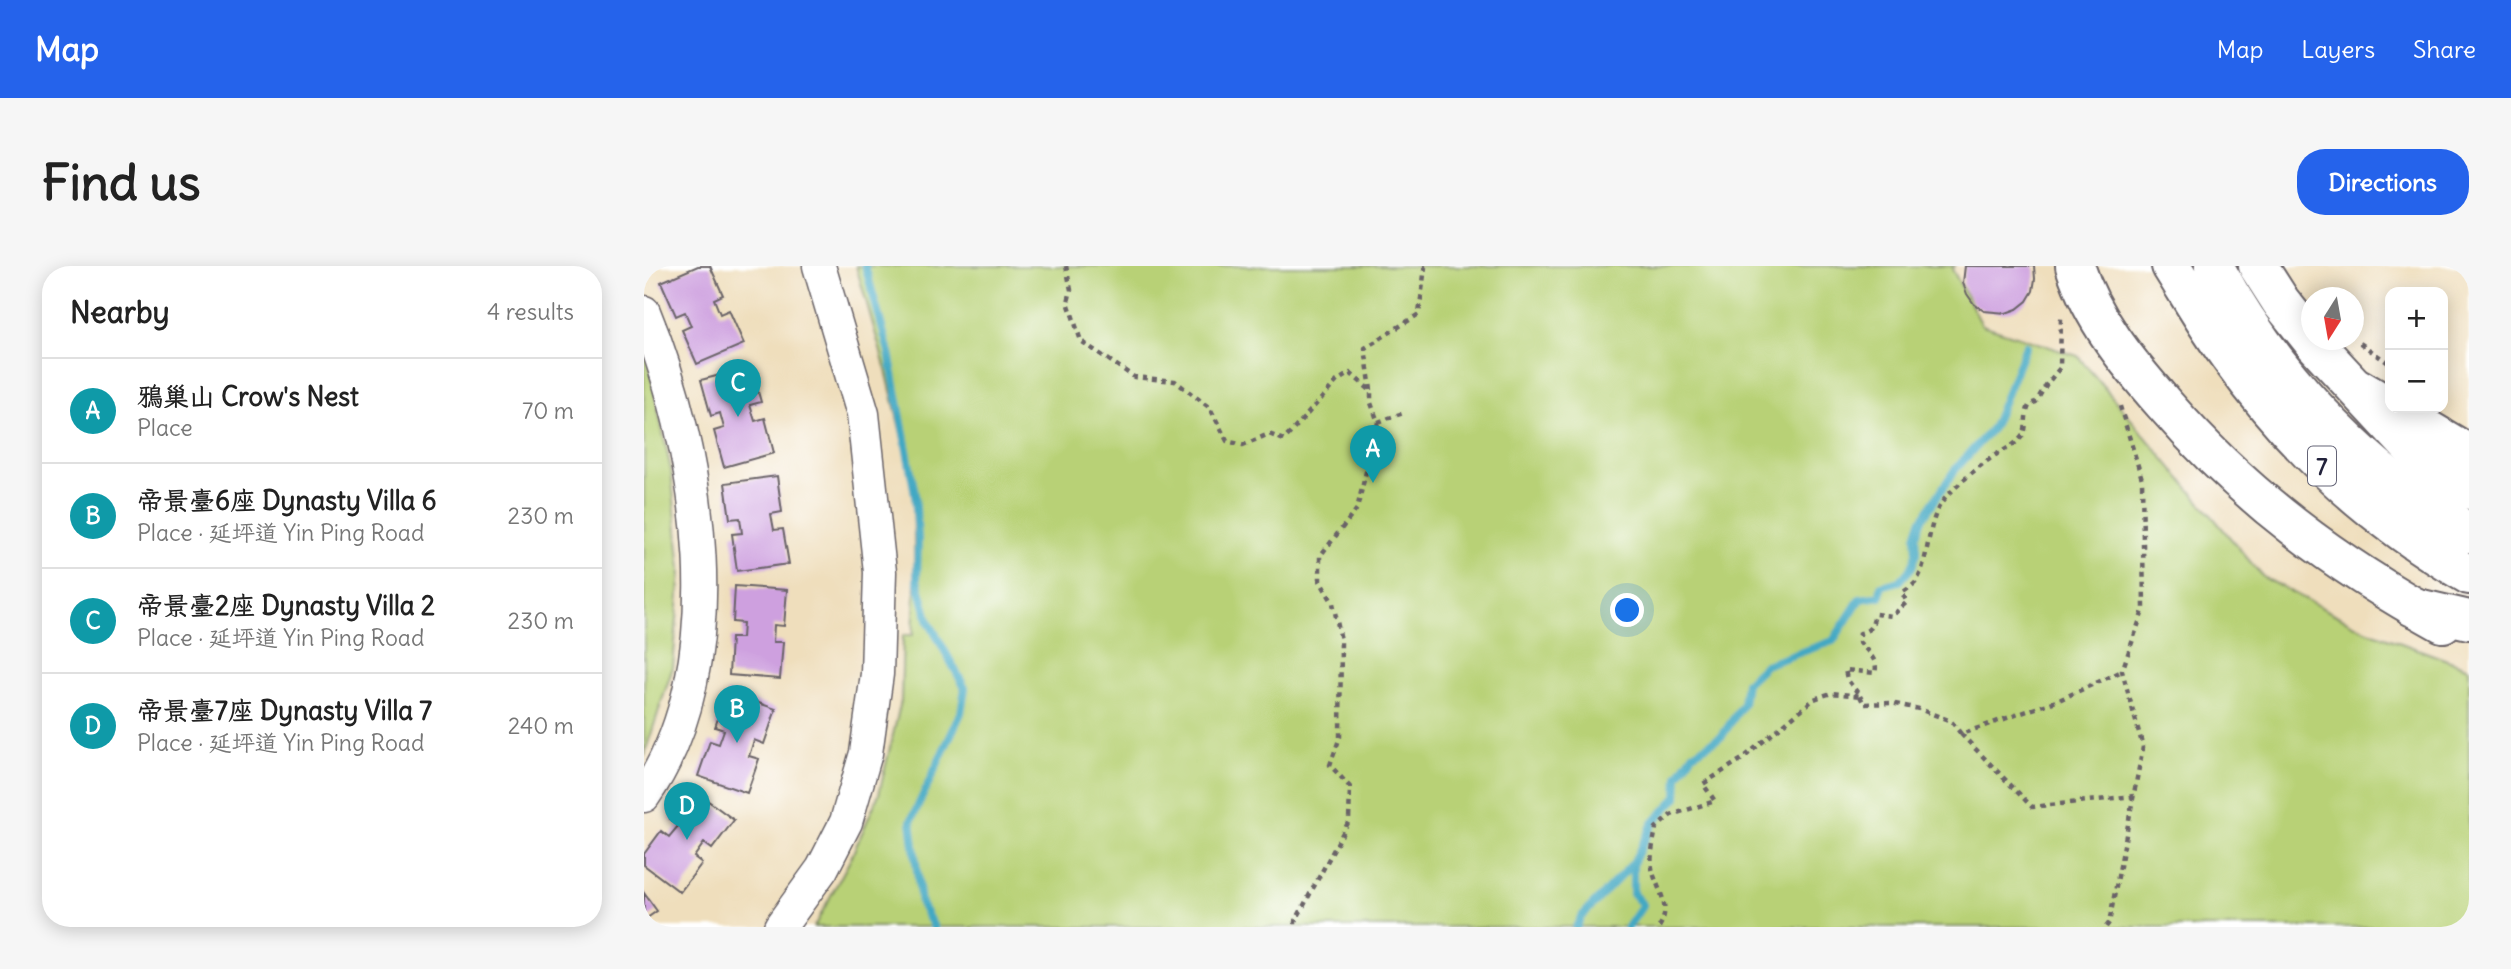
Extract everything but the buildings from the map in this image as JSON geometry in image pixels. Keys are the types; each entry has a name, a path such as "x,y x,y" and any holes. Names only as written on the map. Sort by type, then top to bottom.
{"main road":[{"path":"2075,266 2093,309 2142,379 2198,442 2255,497 2347,567 2469,637"},
{"name":"7","path":"2171,266 2226,353 2271,412 2300,444 2343,485 2386,519 2469,575"},
{"name":"7","path":"2214,266 2251,329 2320,413 2382,472 2469,533"},
{"path":"2258,266 2281,302 2314,342 2417,454 2469,490"},
{"path":"2358,388 2469,454"},
{"path":"2413,607 2469,620"}],"street":[{"path":"780,927 822,869 846,822 866,753 877,674 880,572 863,414 819,266"},
{"path":"644,312 670,383 684,439 695,507 700,581 697,643 686,708 670,752 644,796"}],"path":[{"path":"1066,266 1071,290 1068,302 1081,341 1134,377 1175,381 1210,408 1227,441 1243,445 1269,434 1284,440 1337,381 1350,373 1371,391"},
{"path":"1295,927 1295,922 1349,821 1350,788 1330,765 1340,737 1341,640 1333,603 1320,582 1320,556 1357,509 1378,422 1371,403 1365,348 1419,314 1425,267 1428,266"},
{"path":"2061,310 2060,368 2036,402 2030,404 2024,419 2026,431 2011,447 1995,455 1974,472 1940,506 1926,542 1921,572 1915,582 1902,593 1907,602 1892,616 1875,614 1872,626 1860,633 1859,642 1875,661 1875,673 1845,670 1847,679 1864,704 1891,703 1919,709 1951,721 2032,807 2134,796"},
{"path":"2364,346 2385,361"},
{"path":"2106,927 2109,923 2143,747 2122,671 2144,608 2142,479 2119,400"},
{"path":"1378,422 1403,414"},
{"path":"1962,734 2059,700 2122,671"},
{"path":"1660,927 1664,920 1665,903 1652,867 1656,828 1671,815 1715,801 1703,784 1742,759 1814,699 1831,693 1860,696"}],"green space":[{"path":"856,266 1955,266 1952,269 1982,325 2078,356 2263,577 2363,629 2469,668 2469,927 814,927 850,860 879,794 901,701 903,635 913,635 913,484 886,370"},
{"path":"644,345 671,470 681,570 673,667 644,756"}],"waterway":[{"path":"865,266 889,352 915,494 917,580 929,622 965,688 961,713 911,821 921,904 934,927"},
{"path":"1576,927 1581,917 1633,863 1653,823 1677,797 1678,776 1693,754 1722,736 1743,704 1746,683 1765,665 1833,641 1860,599 1880,596 1881,586 1900,581 1912,567 1917,553 1916,536 1921,521 1954,471 1993,427 2026,346"},
{"path":"1628,927 1643,905 1633,894 1633,863"}],"place":[{"name":"帝景臺2座 Dynasty Villa 2","path":"738,417"},
{"name":"鴉巢山 Crow's Nest","path":"1373,483"},
{"name":"帝景臺6座 Dynasty Villa 6","path":"737,743"},
{"name":"帝景臺7座 Dynasty Villa 7","path":"687,840"}]}
